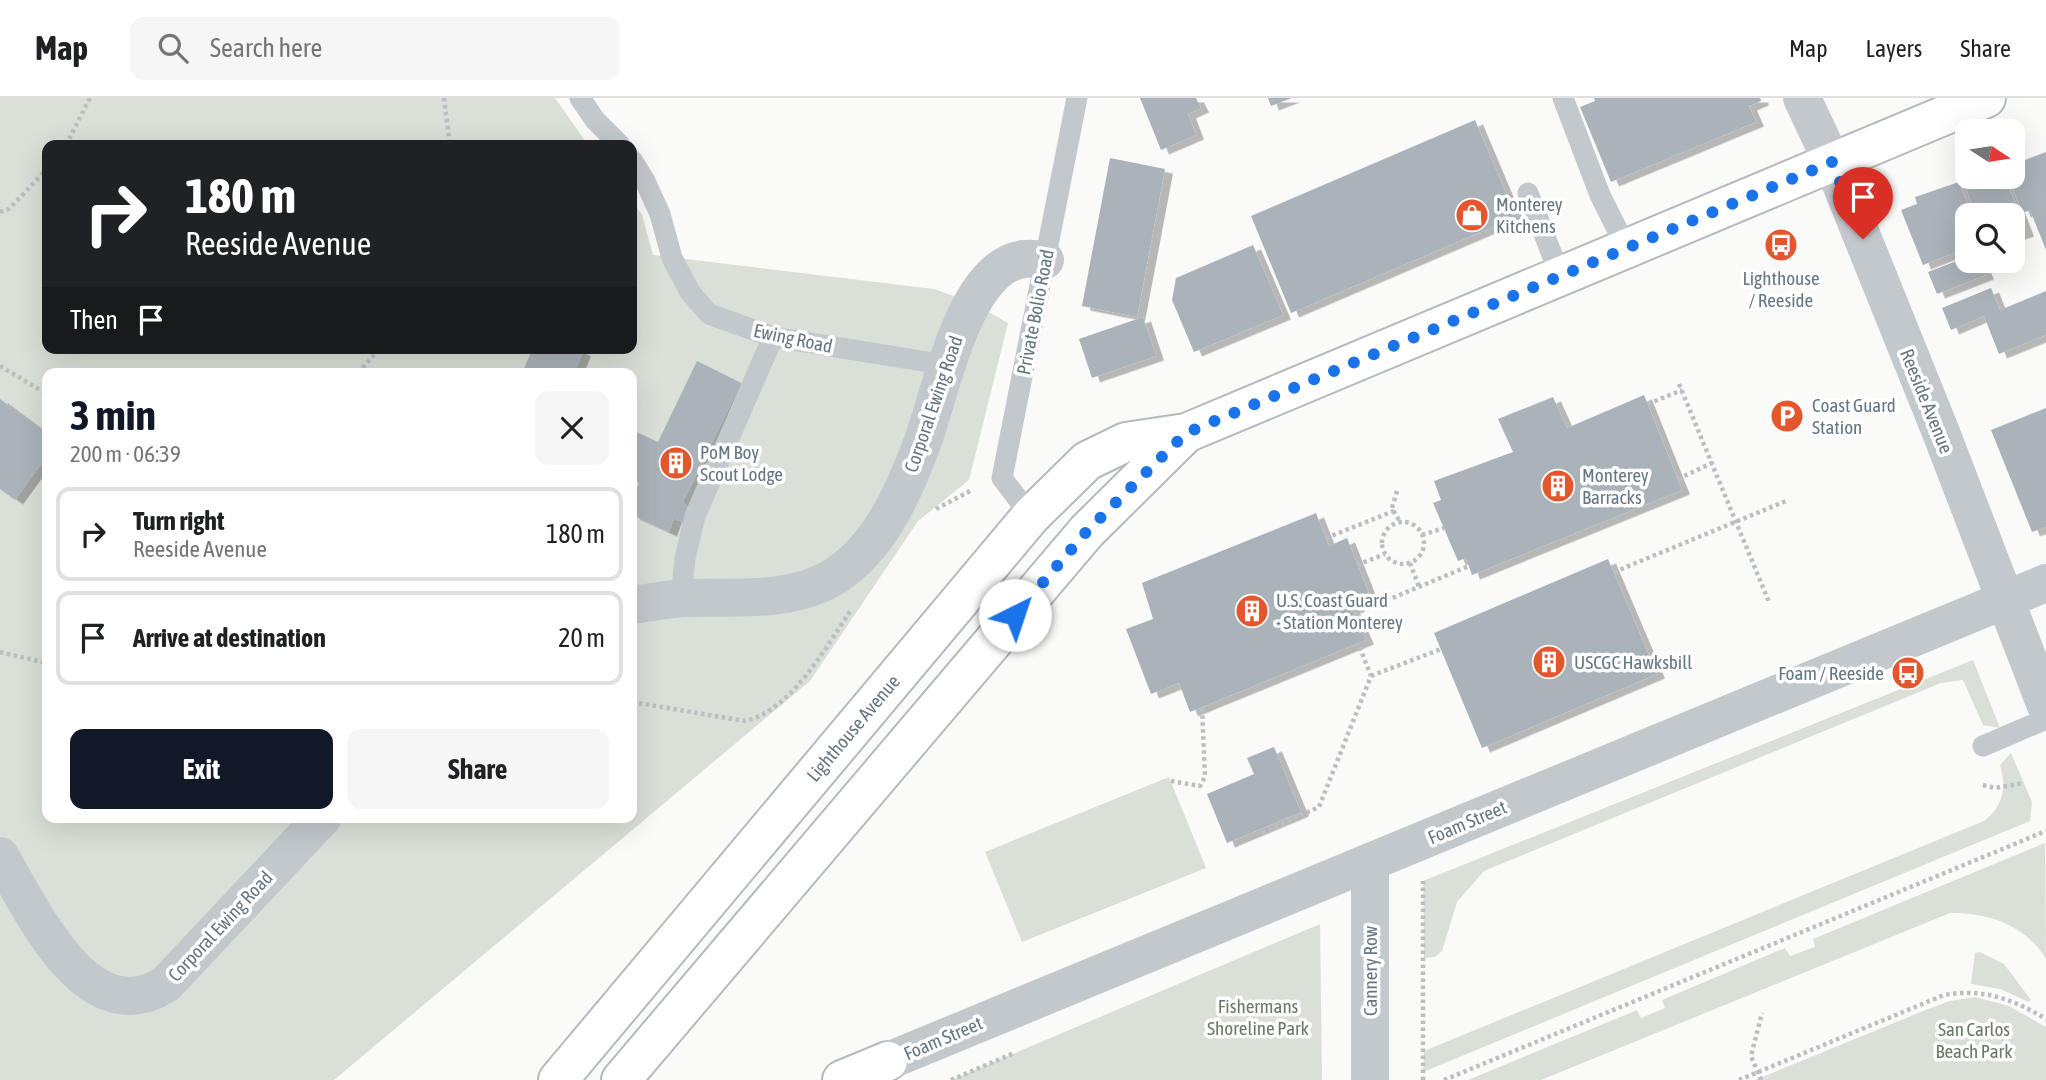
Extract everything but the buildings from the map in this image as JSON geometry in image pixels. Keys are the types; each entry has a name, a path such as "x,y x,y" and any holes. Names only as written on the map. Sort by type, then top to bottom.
{"main road":[{"name":"Lighthouse Avenue","path":"558,1080 1031,516 1087,461 1126,442 1186,433 1986,98"},
{"name":"Lighthouse Avenue","path":"621,1080 1087,531 1186,433"},
{"path":"842,1080 888,1061"}],"street":[{"name":"Reeside Avenue","path":"1802,98 1832,162 2046,706"},
{"name":"Corporal Ewing Road","path":"637,604 681,598 777,595 805,589 848,568 885,525 896,503 921,447 958,330 992,277 1004,267 1022,259 1045,260"},
{"name":"Foam Street","path":"888,1061 2046,583"},
{"name":"Corporal Ewing Road","path":"0,856 71,968 100,988 130,996 144,995 166,984 317,823"},
{"name":"Cannery Row","path":"1370,862 1370,1080"}],"lane":[{"path":"579,98 595,120 615,140"},
{"name":"Private Bolio Road","path":"1031,516 1002,478 1077,98"},
{"path":"1563,98 1601,195 1626,247"},
{"name":"Ewing Road","path":"637,168 660,214 672,258 690,292 709,314 773,337 947,365"},
{"path":"1528,193 1560,275"},
{"path":"681,598 685,558 695,516 773,337"},
{"path":"1983,746 2046,719"}],"path":[{"path":"69,140 90,98"},
{"path":"444,98 449,140"},
{"path":"0,212 9,209 42,174"},
{"path":"362,368 375,354"},
{"path":"0,366 42,391"},
{"path":"1648,404 1681,387 1769,602"},
{"path":"1678,479 1712,463"},
{"path":"930,511 972,490"},
{"path":"1397,491 1394,510 1400,522"},
{"path":"1614,572 1786,501"},
{"path":"1326,538 1394,510"},
{"path":"1393,524 1413,524 1422,535 1420,555 1410,563 1396,563 1382,548 1384,534 1393,524"},
{"path":"1422,535 1444,528"},
{"path":"1357,565 1385,554"},
{"path":"1410,563 1419,587"},
{"path":"1354,614 1469,566"},
{"path":"637,703 745,721 758,718 806,678 857,602"},
{"path":"1262,833 1319,807 1371,676 1358,643"},
{"path":"1371,676 1441,649"},
{"path":"0,652 42,662"},
{"path":"1171,781 1200,786 1205,777 1202,707"},
{"path":"1983,785 2002,788 2024,783"},
{"path":"1444,1080 2046,831"},
{"path":"1423,881 1423,1080"},
{"path":"1739,1080 1944,995 1977,992 2015,1002 2046,1019"},
{"path":"1761,1080 1751,1056 1762,1013"}],"green space":[{"path":"0,98 555,98 584,140 42,140 42,354 637,354 637,208 642,215 653,255 934,289 973,303 1008,323 969,480 918,521 810,681 334,1080 0,1080"},
{"path":"1973,660 2000,728 1983,725 1963,680 1941,683 1484,871 1457,902 1442,951 1435,957 1424,958 1423,881"},
{"path":"2011,753 2032,802 2030,821 1423,1072 1424,1051 1984,821 1996,809 2002,796 2000,765"},
{"path":"1169,777 1206,868 1022,942 985,852"},
{"path":"2045,843 2046,959 2038,947 2017,929 1991,918 1950,913 1541,1080 1468,1080 1637,1010 1641,1018 1665,1008 1662,1000 1785,948 1790,956 1815,947 1813,939"},
{"name":"Fishermans Shoreline Park","path":"1320,924 1322,1080 951,1080"},
{"path":"1980,952 2004,964 2031,1000 2029,1002 2000,989 1971,984 1975,953"},
{"name":"San Carlos Beach Park","path":"1975,997 2009,1006 2046,1027 2046,1080 1755,1080 1928,1009 1950,1001"}],"place":[{"name":"Monterey Kitchens","path":"1472,215"},
{"name":"Lighthouse / Reeside","path":"1781,245"},
{"name":"Coast Guard Station","path":"1787,416"},
{"name":"PoM Boy Scout Lodge","path":"676,463"},
{"name":"Monterey Barracks","path":"1558,486"},
{"name":"U.S. Coast Guard - Station Monterey","path":"1252,611"},
{"name":"USCGC Hawksbill","path":"1549,662"},
{"name":"Foam / Reeside","path":"1908,673"}],"route":[{"path":"1015,615 1087,531 1186,433 1832,162 1863,239"}]}
